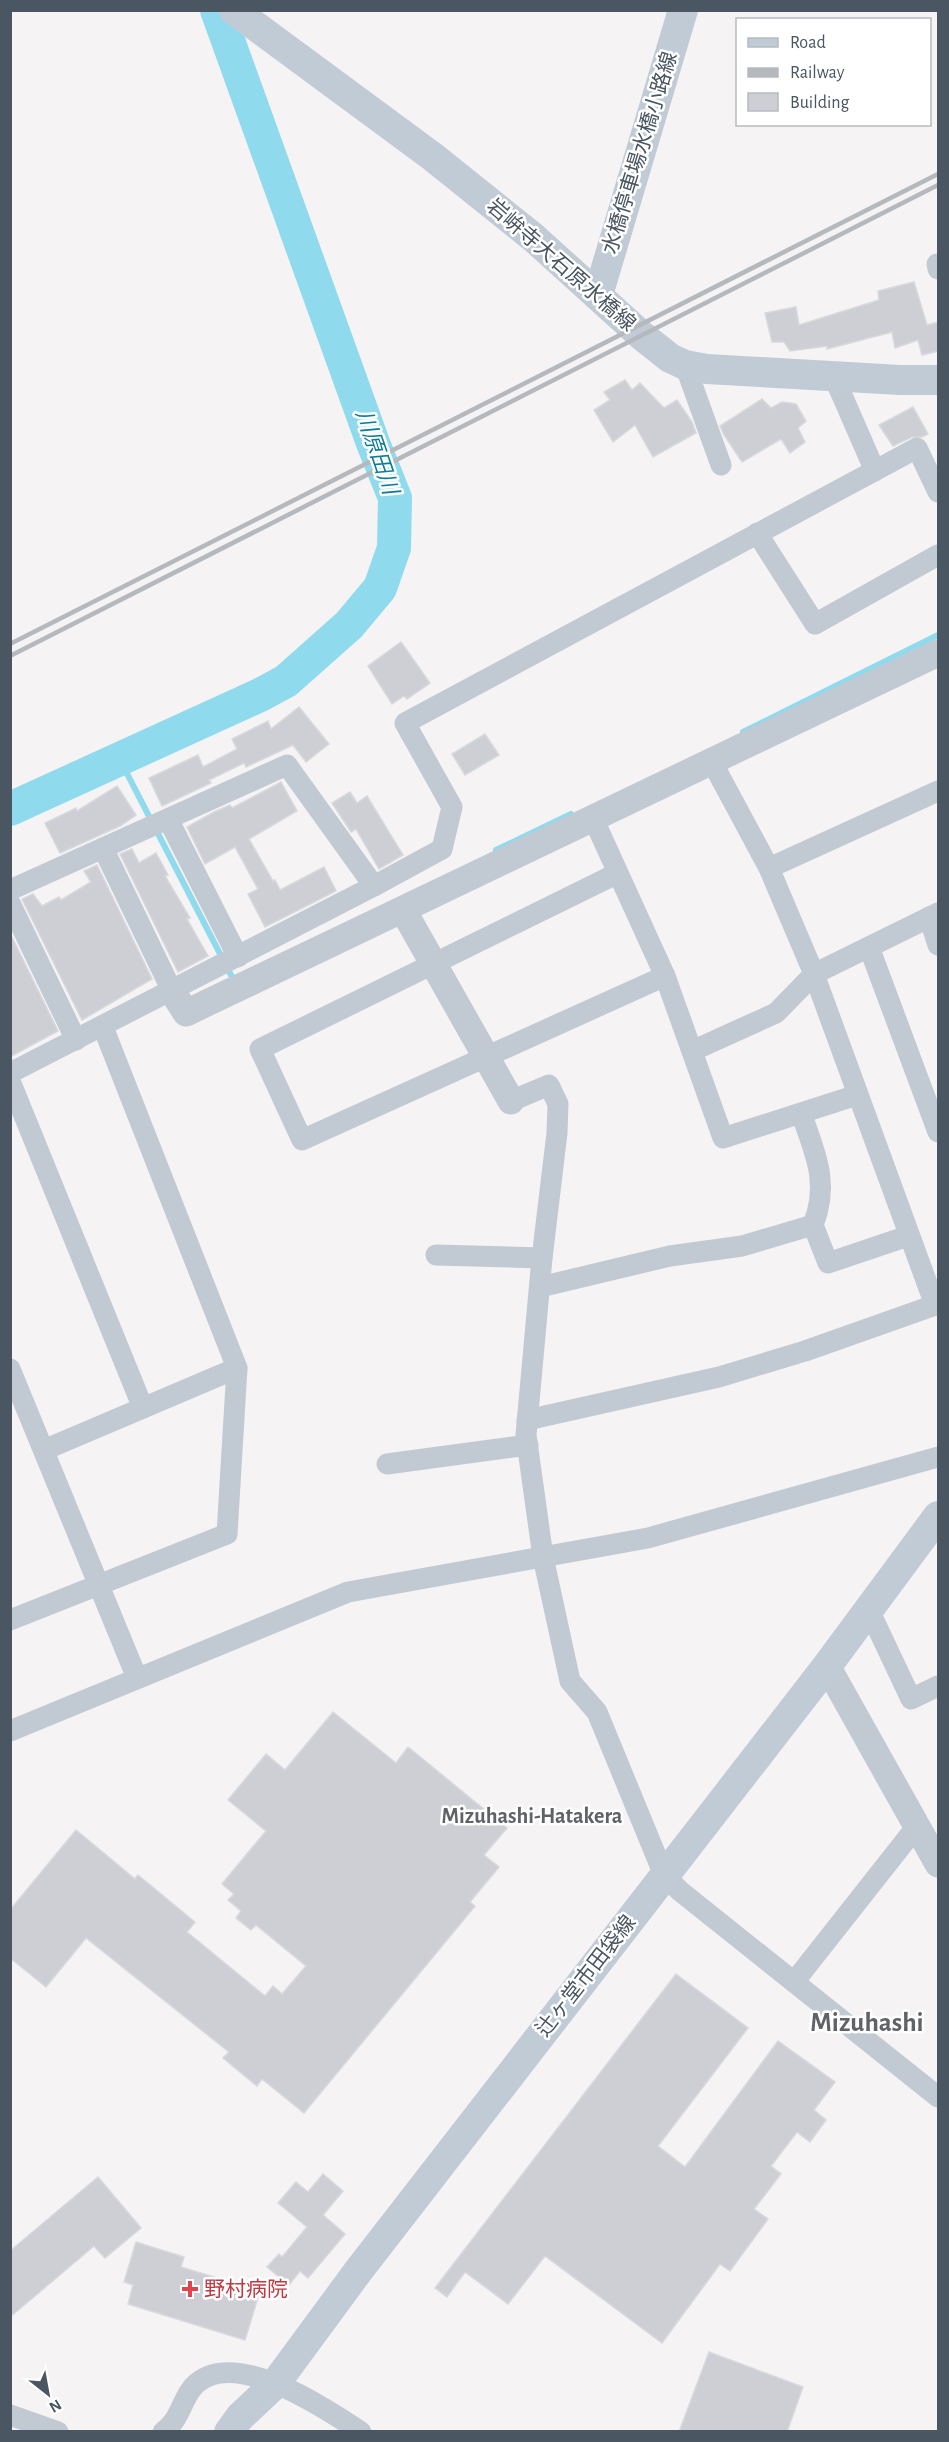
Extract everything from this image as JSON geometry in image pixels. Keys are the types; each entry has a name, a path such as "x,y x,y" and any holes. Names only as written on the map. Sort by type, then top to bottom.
{"main road":[{"name":"岩峅寺大石原水橋線","path":"234,10 433,157 534,238 640,335 670,358 685,365 707,369 834,377 939,380"},
{"name":"水橋停車場水橋小路線","path":"598,295 683,10"},
{"name":"辻ヶ堂市田袋線","path":"229,2432 240,2417 275,2384 346,2287 827,1666 939,1516"}],"street":[{"path":"685,365 721,465"},
{"path":"834,377 875,471"},
{"path":"10,1073 238,957 441,849 452,807 405,723 917,448 939,492"},
{"path":"757,533 815,624 939,555"},
{"path":"103,848 172,991 186,1013 939,653"},
{"path":"527,1420 719,1377 805,1351 937,1305 908,1236 814,974 769,868 712,762"},
{"path":"10,890 287,765 374,886"},
{"path":"769,868 939,791"},
{"path":"593,818 665,976 723,1138 858,1095"},
{"path":"168,819 238,957"},
{"path":"618,873 260,1049 302,1140 665,976"},
{"path":"10,903 76,1040"},
{"path":"403,910 511,1101 549,1085 558,1104 557,1133 542,1258 527,1420 528,1445 543,1557 570,1681 597,1712 664,1875 680,1891 939,2097"},
{"path":"692,1051 776,1013 814,974 934,915 939,945"},
{"path":"869,947 939,1132"},
{"path":"10,1620 227,1534 237,1368 103,1027"},
{"path":"10,1082 143,1408"},
{"path":"801,1113 820,1166 820,1208 813,1225 828,1263 908,1236"},
{"path":"540,1287 670,1256 742,1246 813,1225"},
{"path":"436,1255 542,1258"},
{"path":"44,1450 237,1368"},
{"path":"10,1369 137,1678"},
{"path":"387,1464 528,1445"},
{"path":"10,1731 348,1592 648,1538 939,1457"},
{"path":"868,1610 911,1699 939,1686"},
{"path":"827,1666 939,1864"},
{"path":"794,1982 917,1826"},
{"path":"163,2432 173,2425 196,2384 215,2372 234,2371 275,2384 315,2401 361,2432"},
{"path":"10,2415 58,2432"}],"building":[{"path":"914,282 927,325 939,322 939,351 922,355 918,340 895,348 892,332 827,349 827,346 790,351 784,342 772,342 765,313 796,307 799,325 879,300 878,291"},
{"path":"625,380 632,390 640,383 664,408 677,400 692,422 696,433 653,457 635,425 613,442 594,410 610,400 604,392"},
{"path":"762,399 771,408 782,402 796,404 806,421 798,428 805,442 790,453 781,439 742,462 720,426"},
{"path":"913,407 928,434 922,437 912,437 893,446 879,425"},
{"path":"401,642 430,683 407,699 404,696 392,704 368,666"},
{"path":"299,707 329,744 306,762 293,745 246,767 244,763 209,780 211,783 162,806 149,778 198,755 203,767 237,749 232,739 268,721 271,729"},
{"path":"485,734 499,755 465,775 452,754"},
{"path":"281,782 297,811 249,839 280,890 324,867 336,891 265,927 248,894 258,889 235,847 205,864 187,827 230,805 232,808"},
{"path":"117,786 136,815 120,826 60,853 45,823 76,808 77,811"},
{"path":"350,792 357,803 367,796 403,855 379,869 356,829 351,832 332,803"},
{"path":"132,849 139,863 156,853 168,875 165,876 190,918 187,919 208,956 178,972 120,854"},
{"path":"97,865 152,979 82,1020 22,899 33,894 42,906 59,897 61,900 91,882 84,871"},
{"path":"10,933 58,1031 10,1057"},
{"path":"333,1712 396,1763 408,1747 507,1828 484,1855 499,1867 470,1902 475,1906 304,2113 262,2079 257,2086 223,2058 229,2052 86,1938 46,1987 10,1958 10,1910 76,1830 135,1879 138,1875 195,1922 187,1932 265,1996 273,1986 282,1994 306,1966 256,1925 251,1930 236,1918 241,1911 228,1900 234,1894 222,1884 266,1831 228,1800 266,1754 285,1770"},
{"path":"676,1974 748,2028 658,2146 685,2167 778,2041 835,2082 814,2110 826,2120 810,2142 797,2132 771,2166 781,2174 754,2209 768,2219 730,2271 720,2264 662,2343 545,2256 508,2304 465,2272 447,2297 435,2288"},
{"path":"323,2174 343,2191 323,2215 345,2234 308,2278 300,2271 289,2285 267,2267 279,2254 282,2257 307,2227 278,2203 296,2182 308,2192"},
{"path":"98,2177 141,2228 105,2258 94,2246 10,2317 10,2251"},
{"path":"136,2242 184,2257 181,2267 260,2291 245,2340 128,2304 133,2285 124,2282"},
{"path":"709,2352 803,2387 787,2432 679,2432"}],"waterway":[{"name":"川原田川","path":"10,809 286,681 349,625 380,588 394,548 395,498 373,443 217,10"},
{"path":"743,732 938,635"},
{"path":"119,758 233,979 237,977"},
{"path":"496,850 571,814"}],"railway":[{"path":"10,644 938,174"},
{"path":"10,656 938,185"}],"place":[{"name":"野村病院","path":"190,2289"}],"district":[{"name":"Mizuhashi-Hatakera","path":"532,1816"},
{"name":"Mizuhashi","path":"867,2022"}]}
